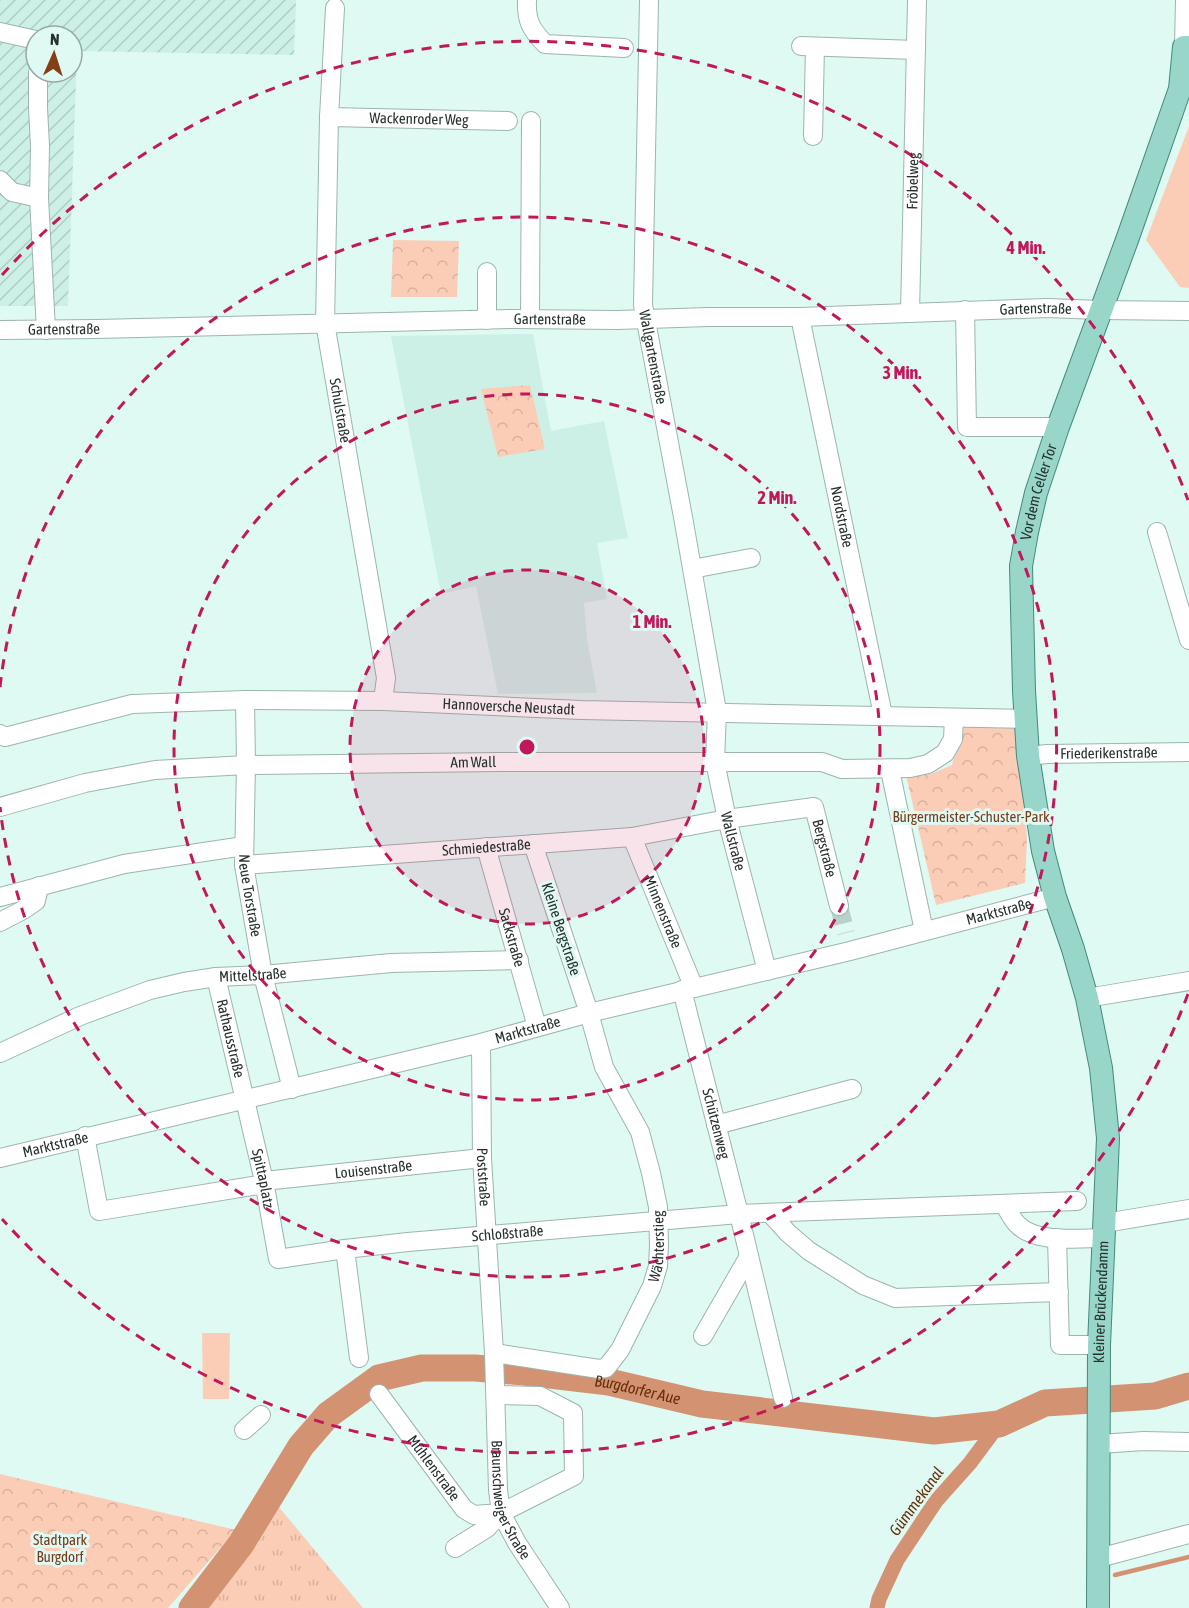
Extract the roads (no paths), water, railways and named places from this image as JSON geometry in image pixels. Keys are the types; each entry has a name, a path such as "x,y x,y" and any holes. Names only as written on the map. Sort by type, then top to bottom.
{"main road":[{"name":"Vor dem Celler Tor","path":"1087,998 1074,949 1055,897 1042,850 1025,719 1021,566 1026,532 1036,493 1180,89 1187,47"},
{"name":"Kleiner Brückendamm","path":"1087,998 1101,1068 1108,1138 1099,1345 1098,1608"}],"street":[{"name":"Wallgartenstraße","path":"649,0 643,305 717,711"},
{"name":"Fröbelweg","path":"910,313 917,0"},
{"name":"Vor dem Celler Tor","path":"1185,0 1187,47"},
{"path":"526,7 532,31 545,44 624,48"},
{"name":"Schulstraße","path":"335,8 329,117 325,323 386,678 384,701"},
{"path":"0,32 24,37"},
{"path":"813,136 808,46 916,50"},
{"path":"38,84 39,198 46,330"},
{"name":"Wackenroder Weg","path":"329,117 508,120"},
{"path":"530,319 531,121"},
{"path":"0,180 12,192 39,198"},
{"path":"487,272 487,320"},
{"name":"Gartenstraße","path":"0,330 530,319 800,317 1047,308 1189,311"},
{"path":"965,310 967,427 1058,427"},
{"name":"Nordstraße","path":"800,317 883,715"},
{"path":"1157,532 1189,640"},
{"path":"692,569 751,558"},
{"name":"Hannoversche Neustadt","path":"0,734 5,737 132,704 245,700 384,701 581,710 1025,719"},
{"name":"Neue Torstraße","path":"245,700 244,865 263,975 292,1089"},
{"name":"Wallstraße","path":"717,711 716,762 727,819 767,971"},
{"name":"Am Wall","path":"0,807 85,783 155,770 246,765 822,762 842,769 890,770 928,764 945,753 953,739 954,717"},
{"name":"Friederikenstraße","path":"1028,756 1189,752"},
{"path":"890,770 924,932"},
{"name":"Bergstraße","path":"727,819 814,807 839,906"},
{"name":"Schmiedestraße","path":"244,865 632,837 727,819"},
{"name":"Minnenstraße","path":"632,837 688,989"},
{"name":"Kleine Bergstraße","path":"533,844 589,1013"},
{"path":"1,897 124,864 244,846"},
{"name":"Sackstraße","path":"486,848 537,1027"},
{"path":"0,922 36,901 39,886"},
{"name":"Marktstraße","path":"0,1158 482,1043 589,1013 767,971 848,942 924,932 1055,897"},
{"name":"Mittelstraße","path":"0,1053 80,1016 150,990 184,982 216,977 391,963 519,960"},
{"name":"Rathausstraße","path":"216,977 245,1100"},
{"path":"1087,998 1189,981"},
{"name":"Schützenweg","path":"688,989 716,1125 783,1398"},
{"name":"Wächterstieg","path":"495,1356 606,1368 620,1350 652,1286 659,1245 658,1207 651,1173 640,1132 604,1067 589,1013"},
{"name":"Poststraße","path":"482,1043 482,1158 496,1388"},
{"path":"716,1125 852,1089"},
{"name":"Spittaplatz","path":"245,1100 278,1259"},
{"name":"Louisenstraße","path":"85,1136 99,1211 264,1183 482,1158"},
{"name":"Schloßstraße","path":"278,1259 345,1249 739,1214 1077,1201"},
{"path":"1004,1204 1017,1225 1030,1233 1057,1238 1105,1230 1189,1209"},
{"path":"770,1213 809,1251 863,1286 895,1298 1059,1292"},
{"path":"1057,1238 1060,1345 1099,1345"},
{"path":"345,1249 359,1358"},
{"path":"703,1336 749,1256"},
{"path":"455,1548 487,1528 501,1513 574,1476 573,1413 540,1396 496,1388"},
{"name":"Braunschweiger Straße","path":"496,1388 498,1490 501,1513 517,1543 560,1608"},
{"name":"Mühlenstraße","path":"379,1394 464,1509 474,1515 501,1513"},
{"path":"244,1430 261,1415"},
{"path":"1099,1444 1144,1441 1189,1442"},
{"path":"1099,1558 1189,1534"}],"waterway":[{"name":"Burgdorfer Aue","path":"192,1608 241,1544 301,1446 328,1415 379,1378 422,1368 475,1368 609,1382 702,1404 934,1431 999,1424 1045,1403 1155,1396 1189,1386"},
{"name":"Gümmekanal","path":"877,1608 897,1560 936,1501 970,1463 999,1424"},
{"path":"1115,1575 1189,1557"}],"tunnel":[{"path":"839,906 846,933"}],"park label":[{"name":"Bürgermeister-Schuster-Park","path":"971,817"},
{"name":"Stadtpark Burgdorf","path":"60,1548"}]}
